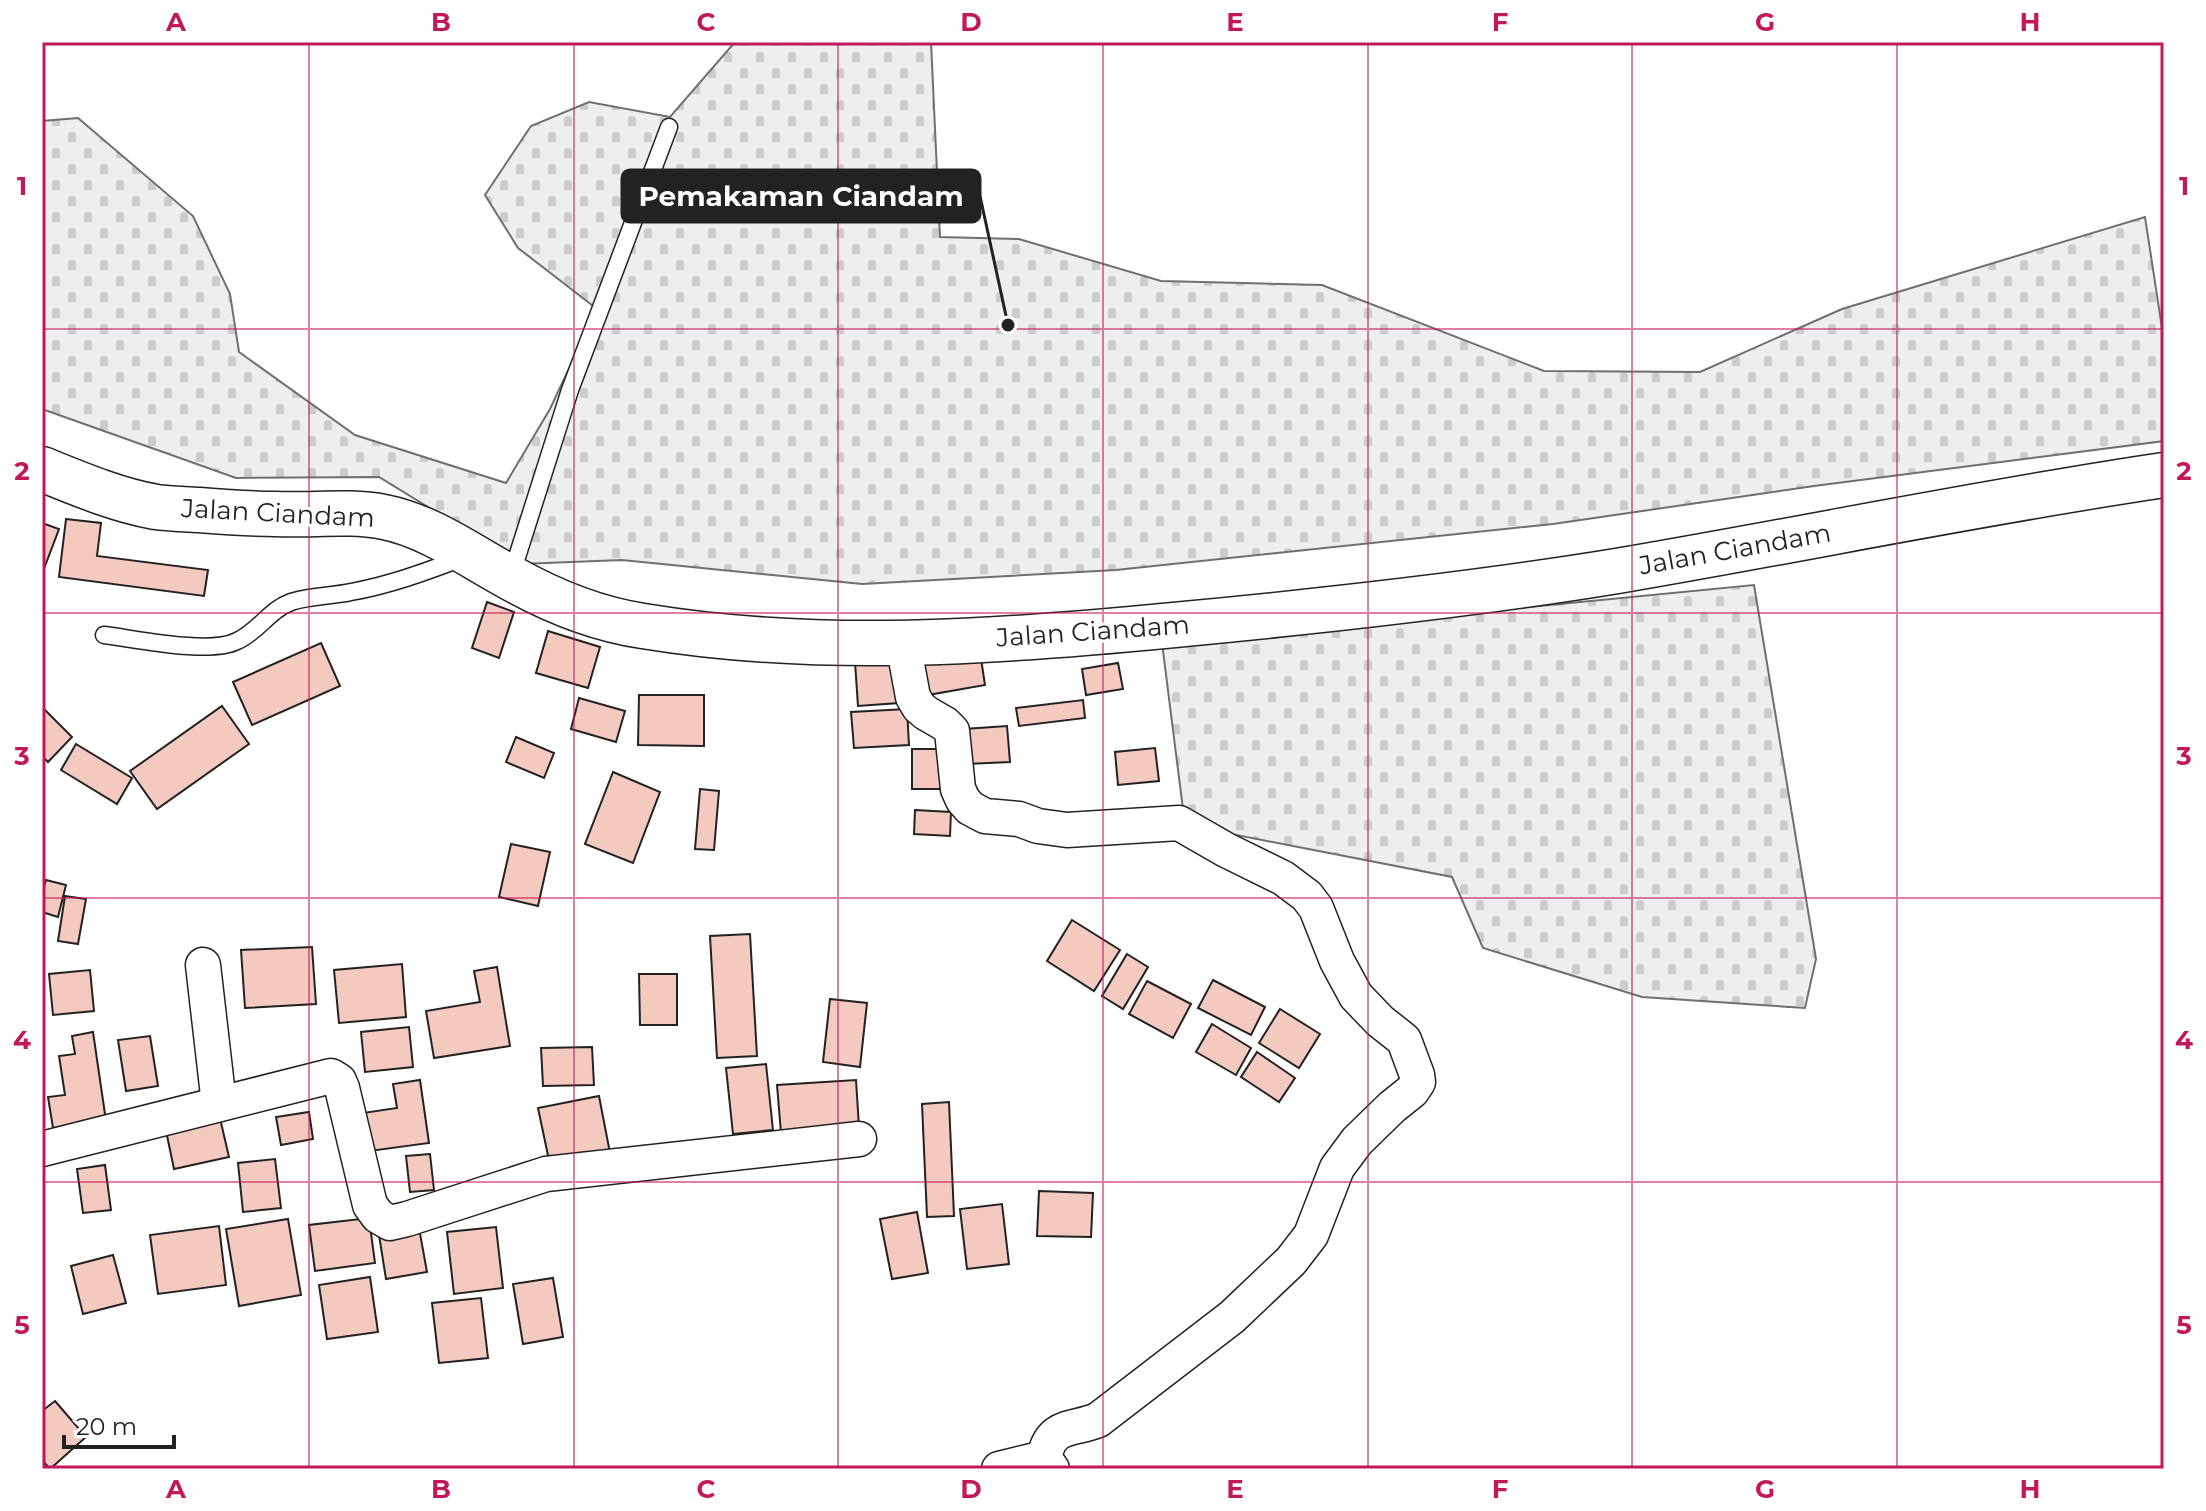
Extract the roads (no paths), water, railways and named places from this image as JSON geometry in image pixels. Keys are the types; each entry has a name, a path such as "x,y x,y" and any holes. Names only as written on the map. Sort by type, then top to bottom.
{"street":[{"name":"Jalan Ciandam","path":"42,469 120,498 157,507 275,515 360,514 387,518 422,529 551,600 594,615 637,626 815,644 903,643 1113,631 1298,614 1617,571 2055,491 2164,475"},
{"path":"903,643 913,697 926,713 952,731 958,789 970,808 985,816 1019,819 1038,826 1067,830 1179,823 1283,878 1307,896 1316,908 1337,961 1356,996 1404,1040 1418,1082 1357,1141 1337,1168 1311,1235 1291,1261 1232,1317 1098,1420 1066,1428 1056,1434 1046,1447 1048,1464 999,1469"},
{"path":"203,965 219,1104"},
{"path":"42,1149 331,1076 337,1078 345,1102 370,1205 378,1216 390,1223 546,1174 859,1139"}],"lane":[{"path":"511,578 570,390 669,127"},
{"path":"104,635 215,648 248,636 278,609 293,601 397,582 471,555"}],"place":[{"name":"Pemakaman Ciandam","path":"1008,325"}]}
